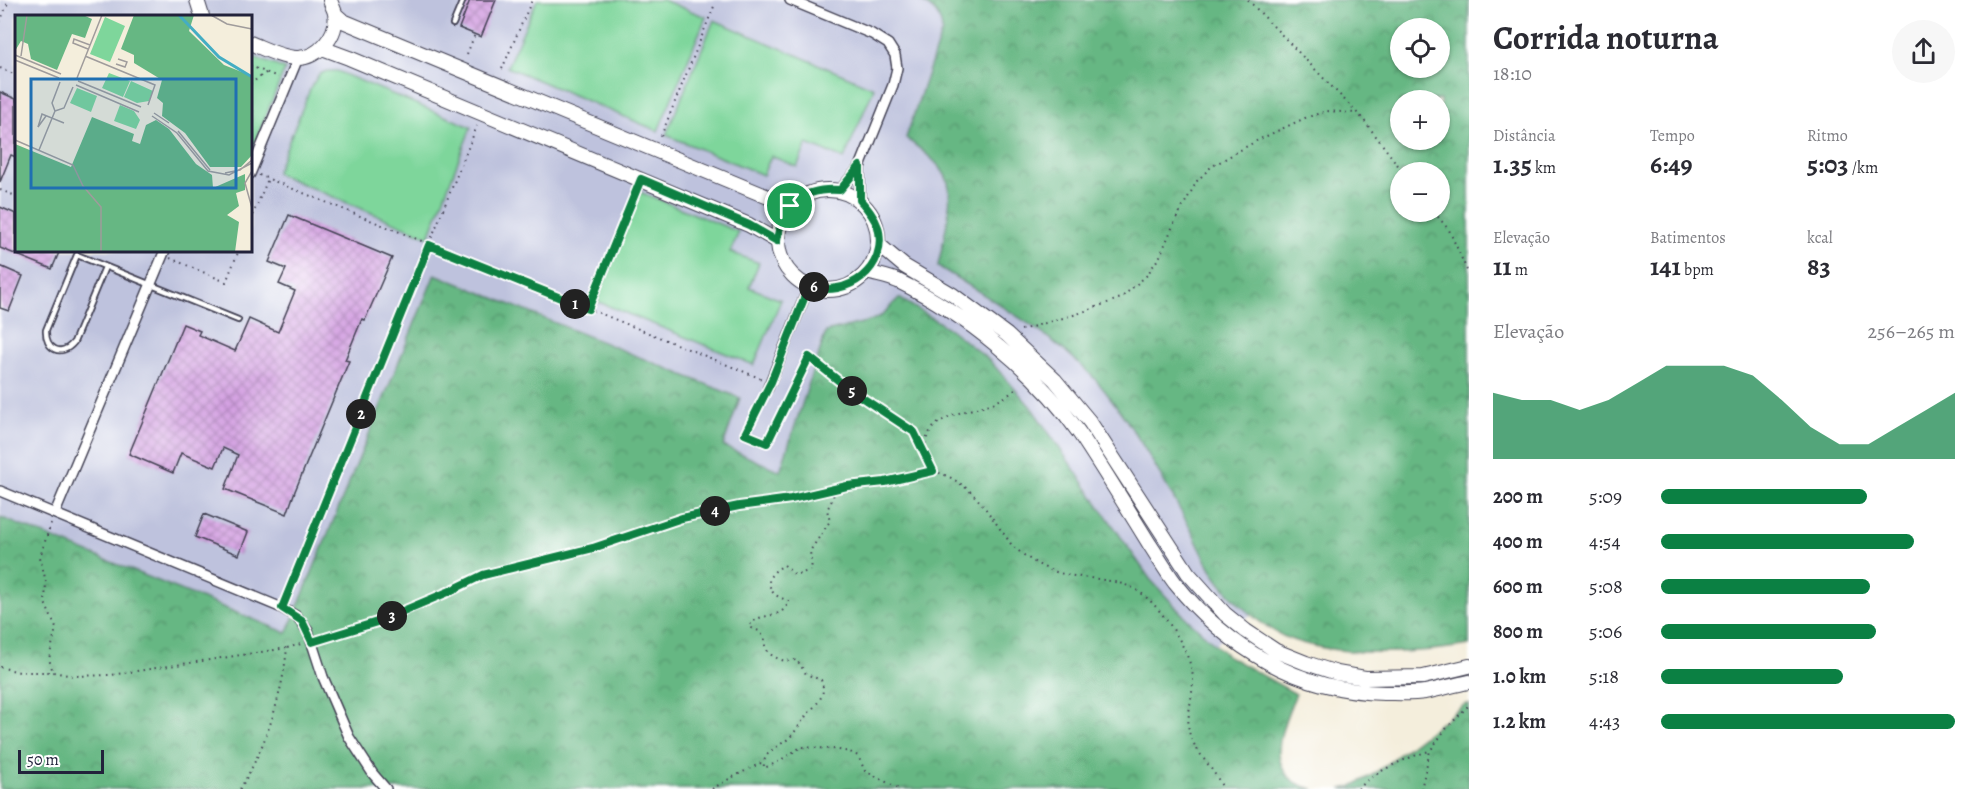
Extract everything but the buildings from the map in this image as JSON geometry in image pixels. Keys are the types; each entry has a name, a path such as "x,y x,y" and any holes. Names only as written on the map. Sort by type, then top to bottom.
{"street":[{"path":"197,0 202,15"},
{"path":"252,44 279,55 298,58 313,54 329,40 334,26 335,14 330,0"},
{"path":"790,0 872,34 888,44 895,55 897,68 893,85 860,166 840,190"},
{"path":"335,14 352,25 790,206"},
{"path":"322,48 641,179 749,225 777,241"},
{"path":"252,171 298,58"},
{"path":"860,166 860,200"},
{"path":"840,190 860,200 871,212 878,228 879,244 875,259 867,272 854,284 837,290 820,290 803,284 790,273 781,258 777,241 783,216 801,197 813,191 840,190"},
{"path":"879,244 904,266 953,295 1007,335 1055,380 1090,422 1188,573 1225,614 1246,631 1276,651 1306,663 1337,673 1365,678 1423,677 1469,666"},
{"path":"55,513 164,253"},
{"path":"867,272 896,280 943,307 995,345 1045,391 1079,433 1174,582 1215,626 1235,643 1268,664 1300,677 1363,692 1423,692 1469,682"},
{"path":"769,385 809,286"},
{"path":"0,491 282,608 302,621 312,642 322,677 349,737 373,774 386,789"}],"lane":[{"path":"453,24 463,0"},
{"path":"105,267 74,342 63,351 56,350 46,339 46,330 77,255 238,320"}],"path":[{"path":"0,22 9,0"},
{"path":"502,69 532,0"},
{"path":"1248,0 1363,119 1395,162"},
{"path":"661,136 715,4"},
{"path":"467,54 475,34"},
{"path":"252,67 289,81"},
{"path":"0,68 15,75"},
{"path":"252,83 267,72"},
{"path":"1007,335 1121,298 1147,275 1160,256 1176,219 1197,181 1211,167 1258,140 1305,118 1327,111 1356,113"},
{"path":"282,608 477,126"},
{"path":"252,173 769,385 745,434 767,443 809,357 849,389 914,432 933,471"},
{"path":"252,216 268,179"},
{"path":"588,309 641,179"},
{"path":"0,190 15,196"},
{"path":"1442,222 1449,230 1469,275"},
{"path":"164,253 226,282 238,252"},
{"path":"924,452 929,432 939,422 1003,399 1015,390"},
{"path":"0,667 19,672 53,672 73,676 111,675 287,648 377,622 483,575 593,548 682,518 834,489 885,482 933,471 945,474 970,491 981,501 1012,547 1038,564 1053,571 1079,577 1107,579 1133,588 1166,616 1189,658 1193,671 1192,704 1188,722 1190,734 1224,788"},
{"path":"834,489 833,498 827,510 830,521 810,551 812,570 795,575 784,565 776,570 769,578 769,587 774,595 789,601 786,609 777,614 756,618 749,627 759,631 765,638 765,651 783,661 797,660 806,674 821,680 823,689 818,704 791,736 767,753 763,762 764,768 801,747 850,752 861,760 865,771 900,789"},
{"path":"53,672 49,659 56,628 45,603 46,582 40,557 55,513"},
{"path":"240,789 263,746 271,722 284,672 287,648"},
{"path":"1421,789 1430,751 1445,730 1469,705"},
{"path":"1358,789 1368,779 1430,751"},
{"path":"712,789 763,762"}],"shaded area":[{"path":"0,0 1085,0 1380,506 1089,751 391,789 0,730"}],"green space":[{"path":"537,0 663,0 706,17 658,131 507,67"},
{"path":"919,0 1469,0 1469,645 1401,652 1351,651 1305,644 1285,637 1259,621 1228,592 1217,578 1170,491 1139,440 1117,407 1089,372 1027,322 938,266 949,209 949,186 938,166 906,138 942,31 938,16"},
{"path":"714,20 874,88 844,159 807,144 797,167 771,156 763,175 666,135"},
{"path":"252,56 285,69 252,150"},
{"path":"337,71 471,127 429,237 276,173 311,87 319,74"},
{"path":"640,192 739,232 730,252 759,263 749,287 781,300 754,365 596,301"},
{"path":"435,274 740,398 723,446 780,471 826,332 881,316 899,298 950,329 990,361 1031,407 1150,579 1185,617 1228,656 1296,694 1281,737 1279,750 1281,763 1287,774 1297,783 1314,789 0,789 0,517 287,633"},
{"path":"1469,704 1469,789 1341,789 1351,787 1372,775 1464,705"}],"route":[{"path":"860,166 860,200 871,212 878,228 879,244 875,259 867,272 854,284 837,290 820,290 809,286 771,382 745,434 767,443 809,357 849,389 914,432 933,471 885,482 847,486 791,499 739,506 682,518 593,548 483,575 377,622 312,642 302,621 282,608 429,245 588,309 641,179 749,225 777,241 783,216 790,206 813,191 840,190 860,166"}]}
